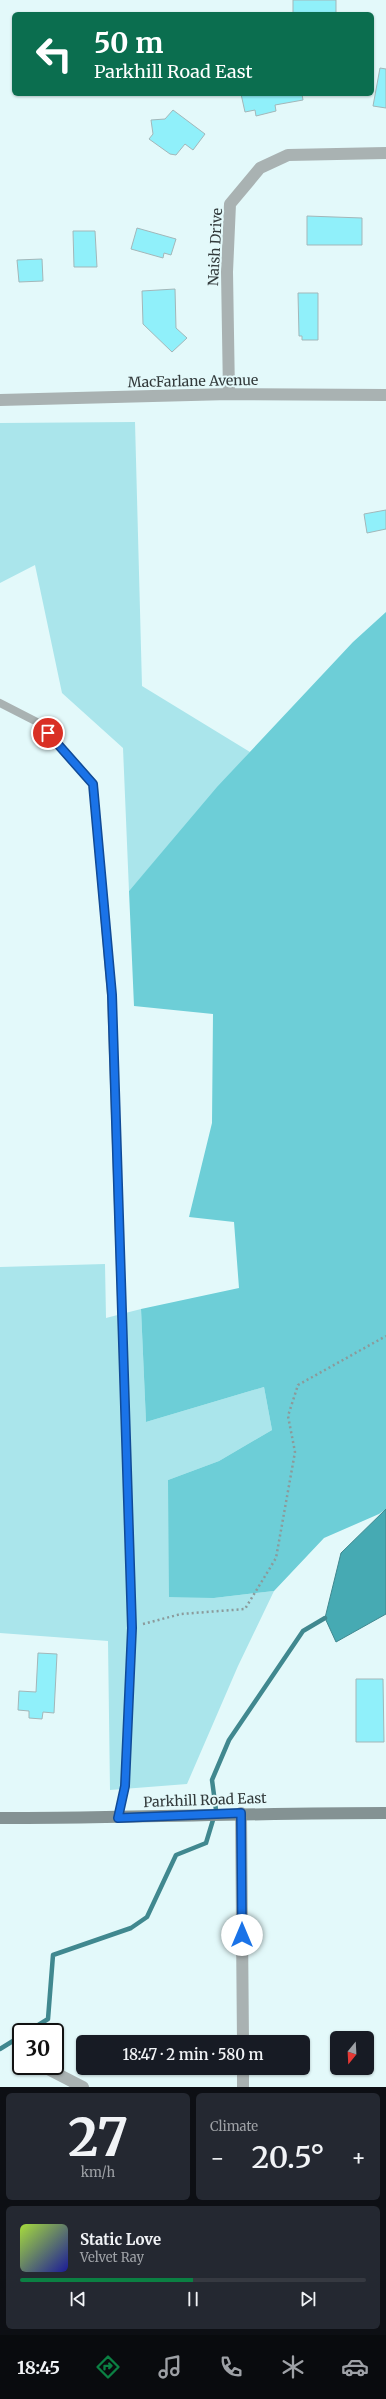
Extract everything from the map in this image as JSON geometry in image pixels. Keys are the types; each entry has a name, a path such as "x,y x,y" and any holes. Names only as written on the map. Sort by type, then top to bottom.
{"main road":[{"name":"Parkhill Road East","path":"0,1818 118,1818 241,1813 386,1812"}],"street":[{"name":"Naish Drive","path":"229,394 227,272 230,204 260,168 288,155 386,154"},
{"name":"MacFarlane Avenue","path":"0,400 229,394 386,395"},
{"path":"241,1813 243,2035"},
{"path":"60,2075 83,2087"},
{"path":"243,2075 243,2087"}],"lane":[{"path":"0,703 39,723 93,784 112,995 132,1628 125,1786 118,1818"}],"path":[{"path":"132,1628 181,1614 245,1609 276,1558 295,1452 288,1416 298,1385 386,1336"}],"shaded area":[{"path":"135,422 142,686 250,752 129,891 123,748 62,693 35,565 0,583 0,423"},
{"path":"386,612 386,1509 379,1514 324,1538 274,1591 214,1598 169,1597 168,1480 219,1461 272,1430 264,1387 146,1422 141,1309 239,1288 234,1222 189,1217 212,1123 213,1014 134,1006 129,891 217,787 353,642"},
{"path":"105,1264 106,1318 141,1309 146,1422 264,1387 272,1430 219,1461 168,1480 214,1598 274,1591 238,1666 187,1784 110,1790 108,1641 0,1633 0,1267"},
{"path":"386,1509 386,1614 336,1642 325,1618 341,1553"}],"building":[{"path":"293,0 336,0 336,12 293,12"},
{"path":"380,68 386,69 386,108 373,106"},
{"path":"241,96 302,96 303,100 275,105 276,111 256,116 255,110 245,112"},
{"path":"173,110 205,134 193,150 185,144 176,155 170,154 149,139 153,134 151,120 165,119"},
{"path":"307,216 362,218 362,245 307,245"},
{"path":"137,228 176,239 171,255 164,253 163,258 131,249"},
{"path":"73,231 95,231 97,267 74,267"},
{"path":"42,259 43,281 19,282 17,260"},
{"path":"175,289 176,328 187,338 172,352 143,324 142,291"},
{"path":"298,293 318,293 318,340 302,340 302,336 299,336"},
{"path":"386,510 386,529 367,533 364,514"},
{"path":"38,1653 57,1654 54,1713 43,1712 42,1719 29,1718 29,1711 18,1710 19,1691 36,1692"},
{"path":"356,1679 383,1679 384,1742 356,1742"}],"waterway":[{"path":"42,2023 48,2019 53,1955 131,1928 147,1917 176,1855 206,1843 216,1810 212,1780 229,1740 303,1631 325,1618"},
{"path":"0,2049 12,2042"}],"route":[{"path":"48,733 93,784 112,995 132,1628 125,1786 118,1818 241,1813 242,1935"}]}
